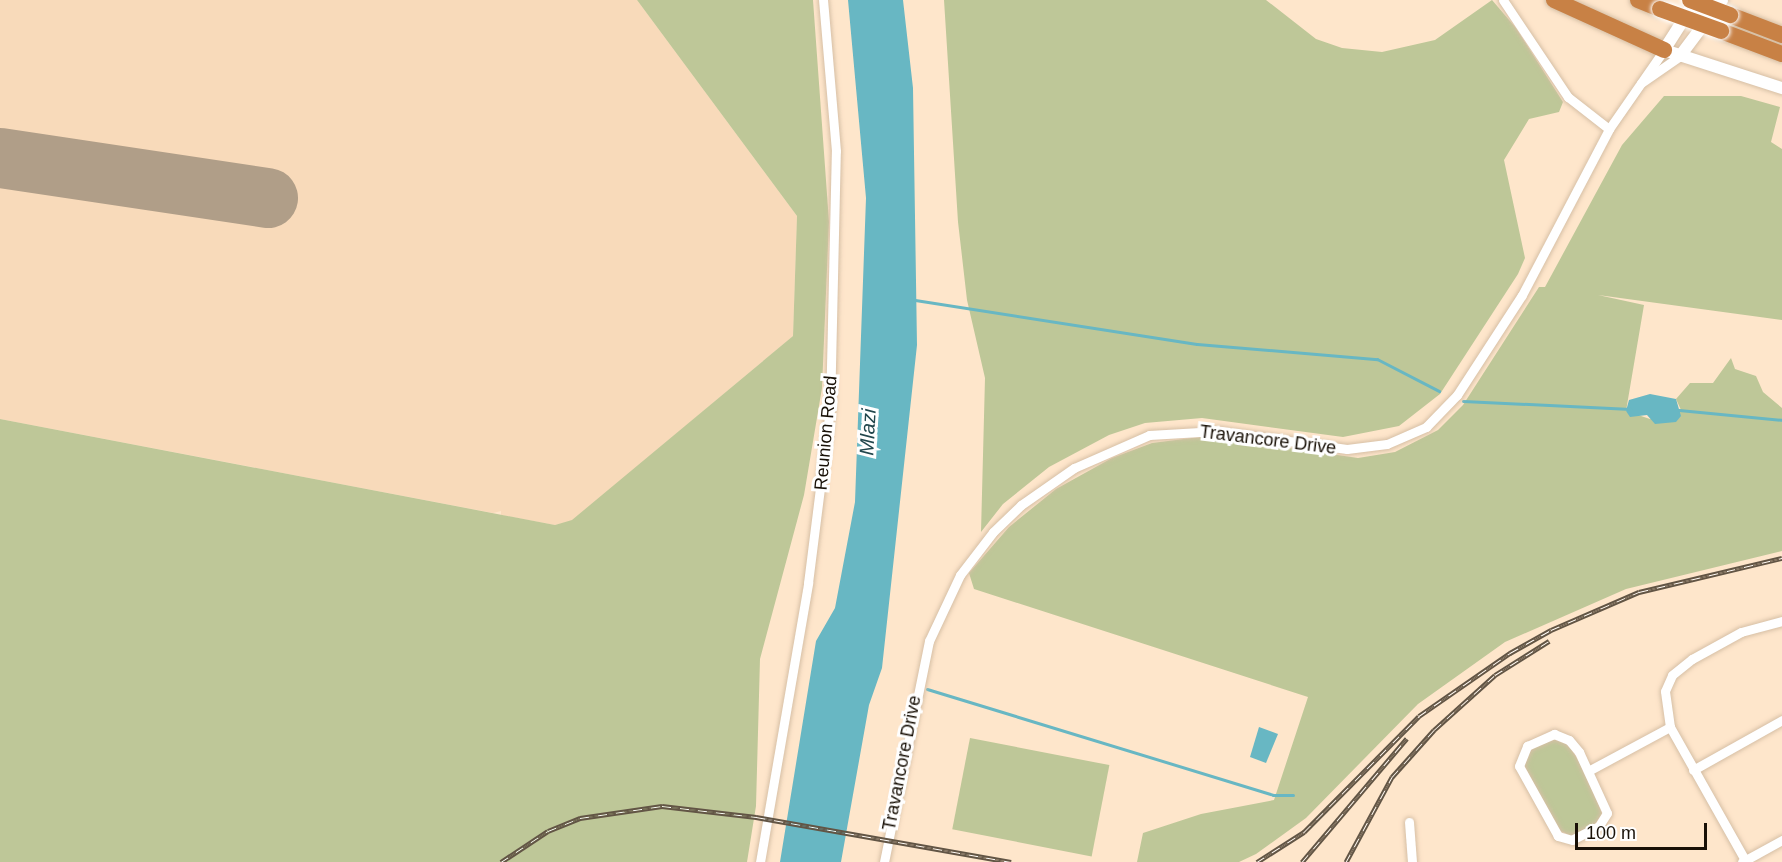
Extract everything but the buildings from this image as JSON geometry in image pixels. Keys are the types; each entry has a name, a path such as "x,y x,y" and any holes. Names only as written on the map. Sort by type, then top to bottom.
{"highway":[{"path":"1554,0 1664,50"},
{"path":"1638,0 1782,54"},
{"path":"1690,0 1782,35"}],"street":[{"name":"Reunion Road","path":"760,862 808,583 830,410 836,152 823,0"},
{"path":"1503,0 1568,97 1609,129"},
{"path":"1696,0 1664,50 1782,88"},
{"path":"1641,83 1680,56 1722,0"},
{"name":"Travancore Drive","path":"884,862 931,634 960,575 1009,516 1088,460 1155,434 1217,431 1347,449 1387,444 1422,430 1457,395 1534,276 1609,129 1664,50"},
{"path":"1782,621 1741,632 1682,664 1665,691 1670,727 1743,861 1782,840"},
{"path":"1694,770 1782,720"},
{"path":"1590,770 1670,727"},
{"path":"1554,734 1569,740 1590,770 1607,813 1599,826 1572,840 1563,840 1521,773 1519,758 1527,746 1554,734"},
{"path":"1409,822 1412,862"}],"shaded area":[{"path":"0,0 637,0 797,216 793,336 572,521 555,525 501,515 501,511 493,513 0,419"}],"green space":[{"path":"637,0 813,0 829,222 822,388 804,495 760,659 756,806 747,862 0,862 0,419 555,525 572,520 793,336 797,216"},
{"path":"944,0 1266,0 1316,39 1342,48 1382,52 1435,40 1492,0 1516,28 1563,102 1559,112 1529,119 1504,160 1525,258 1518,274 1440,394 1399,426 1343,437 1202,418 1145,423 1109,435 1049,467 1003,504 981,532 985,378 967,300 958,222"},
{"path":"1664,96 1741,96 1780,107 1771,142 1782,149 1782,320 1598,295 1644,305 1626,411 1650,419 1681,410 1676,399 1690,383 1713,383 1731,358 1735,369 1756,376 1763,392 1782,408 1782,551 1626,589 1505,642 1418,704 1306,818 1256,854 1239,862 1137,862 1143,833 1201,814 1274,800 1308,697 974,589 969,573 1009,527 1056,489 1112,458 1152,443 1208,436 1358,458 1395,452 1438,430 1463,405 1539,287 1545,287 1622,145"},
{"path":"970,738 1109,765 1092,856 952,829"},
{"path":"1555,738 1567,743 1588,775 1602,814 1595,824 1571,836 1557,829 1523,763 1526,751"}],"water":[{"name":"Mlazi","path":"848,0 903,0 913,88 917,345 882,668 869,705 841,862 780,862 816,641 835,608 855,502 866,198"},
{"path":"1650,394 1676,399 1681,416 1676,422 1655,424 1647,415 1630,417 1626,411 1629,400"},
{"path":"1259,727 1278,734 1266,763 1250,757"}],"waterway":[{"path":"915,300 1197,344 1377,359 1439,391"},
{"path":"1463,401 1631,409"},
{"path":"1679,410 1782,420"},
{"path":"927,689 1273,795 1293,795"}],"runway":[{"path":"0,158 268,198"}],"railway":[{"path":"1257,862 1304,832 1419,716 1510,653 1551,630 1639,592 1782,558"},
{"path":"1346,862 1392,777 1434,730 1495,675 1549,641"},
{"path":"1302,862 1407,738"},
{"path":"501,862 548,831 580,818 662,806 756,817 1011,862"}]}
